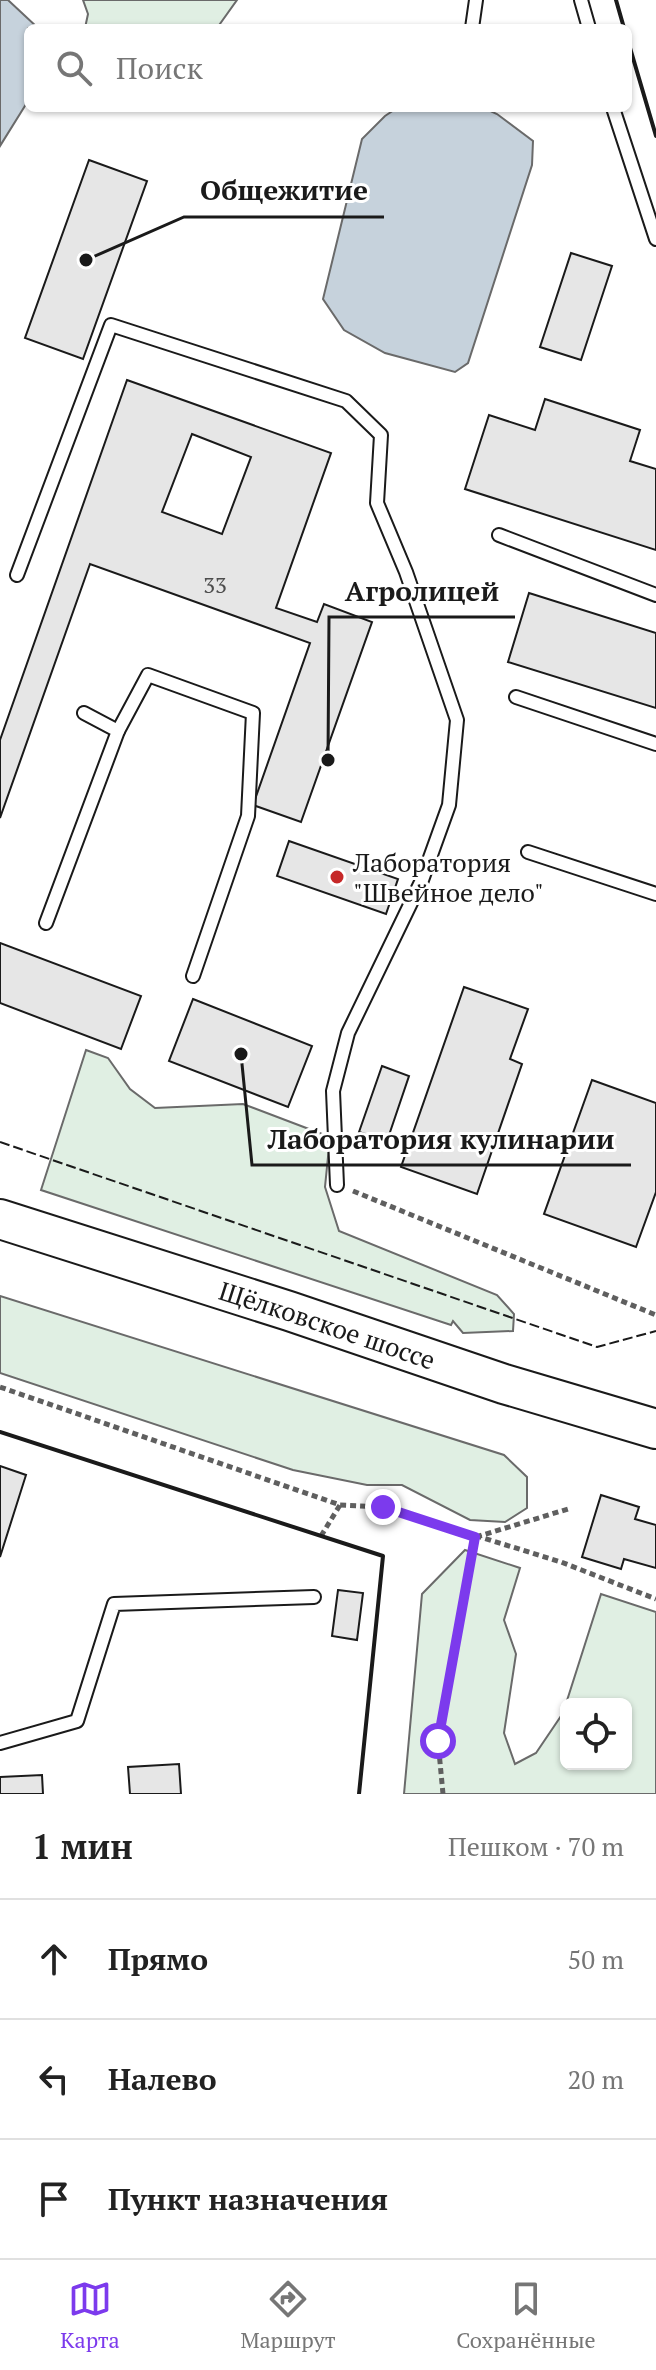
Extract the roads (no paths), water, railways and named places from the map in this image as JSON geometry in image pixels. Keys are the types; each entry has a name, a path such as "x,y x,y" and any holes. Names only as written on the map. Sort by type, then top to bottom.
{"main road":[{"name":"Щёлковское шоссе","path":"0,1219 289,1311 504,1384 656,1429"}],"lane":[{"path":"473,24 476,0"},
{"path":"581,0 588,24"},
{"path":"614,112 656,239"},
{"path":"17,575 111,325 346,401 381,435 377,503 406,572 457,720 449,805 422,880 348,1033 333,1091 337,1185"},
{"path":"499,535 656,595"},
{"path":"46,923 118,731 148,675 253,713 248,816 193,976"},
{"path":"516,697 656,744"},
{"path":"84,713 118,731"},
{"path":"528,852 656,894"},
{"path":"0,1743 77,1721 114,1604 314,1597"}],"place":[{"name":"Общежитие","path":"86,260"},
{"name":"Агролицей","path":"328,760"},
{"name":"Лаборатория \"Швейное дело\"","path":"337,877"},
{"name":"Лаборатория кулинарии","path":"241,1054"}]}
